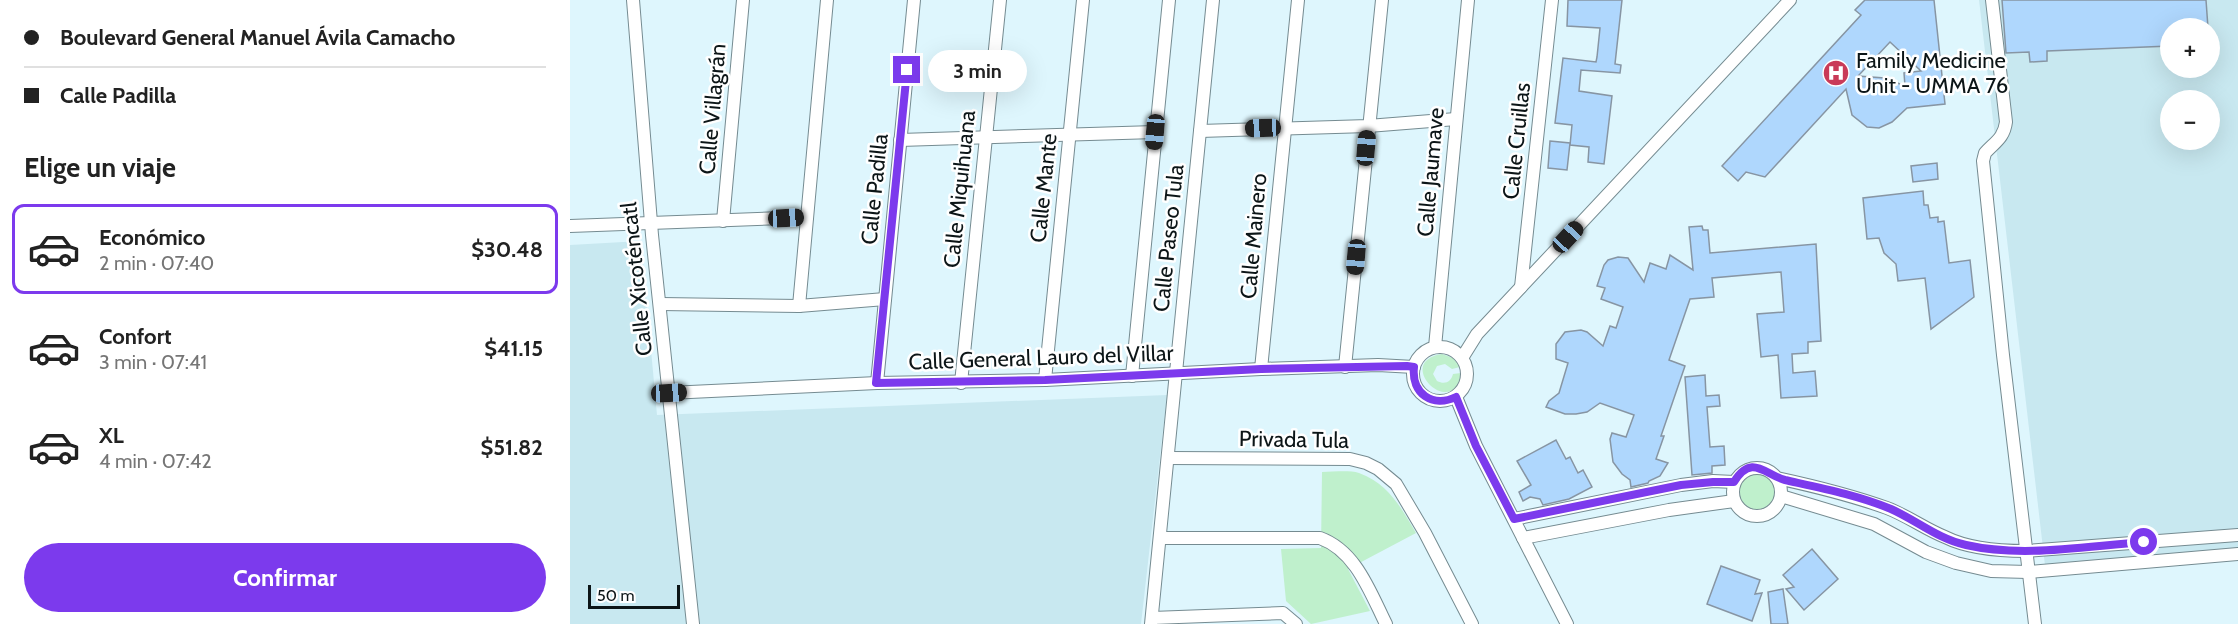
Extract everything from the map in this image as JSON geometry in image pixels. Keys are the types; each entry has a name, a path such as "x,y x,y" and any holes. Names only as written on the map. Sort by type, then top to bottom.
{"street":[{"name":"Calle Xicoténcatl","path":"633,0 651,223 693,624"},
{"name":"Calle Villagrán","path":"723,221 743,0"},
{"path":"799,306 828,0"},
{"name":"Calle Padilla","path":"876,383 914,0"},
{"name":"Calle Miquihuana","path":"961,383 1000,0"},
{"name":"Calle Mante","path":"1045,380 1083,0"},
{"name":"Calle Paseo Tula","path":"1132,376 1169,0"},
{"name":"Calle Paseo Tula","path":"1152,621 1213,0"},
{"name":"Calle Mainero","path":"1261,369 1298,0"},
{"path":"1345,367 1382,0"},
{"name":"Calle Jaumave","path":"1435,348 1468,0"},
{"name":"Calle Cruillas","path":"1521,287 1552,0"},
{"path":"1462,358 1477,334 1790,0"},
{"path":"1992,0 2006,122 2005,132 1999,141 1985,153 1983,161 2035,624"},
{"path":"1200,131 1368,126 1456,118"},
{"path":"900,140 1155,132"},
{"path":"570,226 807,217"},
{"path":"661,304 799,306 885,298"},
{"path":"1435,348 1447,348 1462,358 1467,367 1467,381 1456,397 1440,402 1427,398 1417,388 1413,374 1421,355 1435,348"},
{"name":"Calle General Lauro del Villar","path":"669,393 876,383 961,383 1176,375 1261,369 1378,365 1414,367"},
{"path":"1456,397 1476,446 1567,624"},
{"name":"Privada Tula","path":"1168,458 1350,459 1378,468 1396,484 1425,532 1472,624"},
{"path":"1777,478 1781,496 1771,512 1759,516 1746,514 1737,506 1732,494 1734,482 1742,472 1754,468 1767,470 1777,478 1848,495 1890,509 1965,545 2026,551 2238,535"},
{"path":"1514,519 1681,485 1734,482"},
{"path":"1781,496 1874,524 1926,552 1956,563 1991,571 2028,572 2238,555"},
{"path":"1523,538 1669,510 1734,501"},
{"path":"1160,538 1320,538 1332,542 1351,558 1386,624"},
{"path":"1152,621 1283,613 1296,624"}],"shaded area":[{"path":"1979,0 2238,0 2238,549 2046,574"},
{"path":"641,241 657,415 1167,395 1141,624 570,624 570,245"}],"green space":[{"path":"1442,354 1453,358 1460,367 1452,369 1445,364 1437,366 1433,374 1437,381 1447,382 1453,374 1461,373 1456,387 1448,392 1439,391 1430,385 1424,376 1423,367 1428,359"},
{"path":"1346,471 1369,477 1393,498 1416,533 1348,569 1370,611 1311,624 1286,601 1281,549 1321,548 1322,472"},
{"path":"1757,473 1772,479 1778,494 1772,509 1757,515 1742,509 1736,494 1742,479"}],"building":[{"path":"1568,0 1622,0 1615,64 1621,65 1620,73 1581,70 1579,91 1612,96 1604,164 1588,162 1589,147 1570,145 1572,125 1555,123 1563,58 1596,62 1597,57 1600,28 1567,26"},
{"path":"1865,0 1934,0 1945,104 1907,108 1892,122 1879,128 1867,127 1852,115 1846,89 1765,177 1746,172 1738,181 1722,166 1861,15 1855,10","holes":["1890,42 1921,71 1904,73 1905,86 1885,78 1858,76"]},
{"path":"2002,0 2206,0 2207,18 2160,18 2160,46 2047,51 2047,61 2030,62 2029,52 2006,53"},
{"path":"1550,141 1570,143 1567,170 1548,168"},
{"path":"1937,163 1938,179 1913,182 1911,166"},
{"path":"1923,191 1924,205 1928,205 1930,218 1938,217 1938,222 1944,221 1949,263 1970,260 1974,297 1931,329 1925,278 1898,281 1896,264 1884,253 1879,238 1867,239 1863,198"},
{"path":"1702,226 1703,230 1708,230 1710,253 1816,244 1821,341 1808,342 1808,353 1792,354 1793,373 1815,371 1817,396 1781,398 1778,355 1761,357 1757,314 1784,312 1781,272 1712,278 1714,297 1690,299 1669,360 1685,366 1661,436 1664,436 1656,459 1668,463 1660,476 1648,483 1631,487 1630,480 1613,462 1610,439 1612,433 1626,437 1634,415 1600,403 1587,412 1576,414 1565,414 1546,407 1549,401 1559,393 1568,363 1556,359 1556,344 1565,332 1581,330 1587,332 1603,346 1610,326 1616,328 1623,307 1601,299 1605,288 1597,286 1608,260 1618,257 1628,258 1644,282 1650,263 1666,269 1670,255 1693,270 1689,227"},
{"path":"1705,375 1706,396 1719,395 1720,406 1707,407 1710,447 1724,446 1725,465 1712,466 1712,473 1692,475 1685,377"},
{"path":"1556,440 1566,459 1570,457 1578,473 1583,470 1592,487 1569,499 1543,505 1540,499 1530,497 1523,501 1519,492 1531,485 1517,461"},
{"path":"1812,549 1838,579 1804,610 1786,589 1794,587 1783,575"},
{"path":"1721,566 1760,580 1755,594 1762,593 1752,621 1707,604"},
{"path":"1783,589 1788,624 1771,624 1768,592"}],"place":[{"name":"Family Medicine Unit - UMMA 76","path":"1836,73"}],"route":[{"path":"907,70 876,383 961,383 1176,375 1261,369 1407,366 1414,367 1414,381 1421,394 1427,398 1440,402 1456,397 1476,446 1514,519 1681,485 1734,482 1742,472 1761,468 1777,478 1848,495 1890,509 1965,545 2026,551 2144,542"}]}
